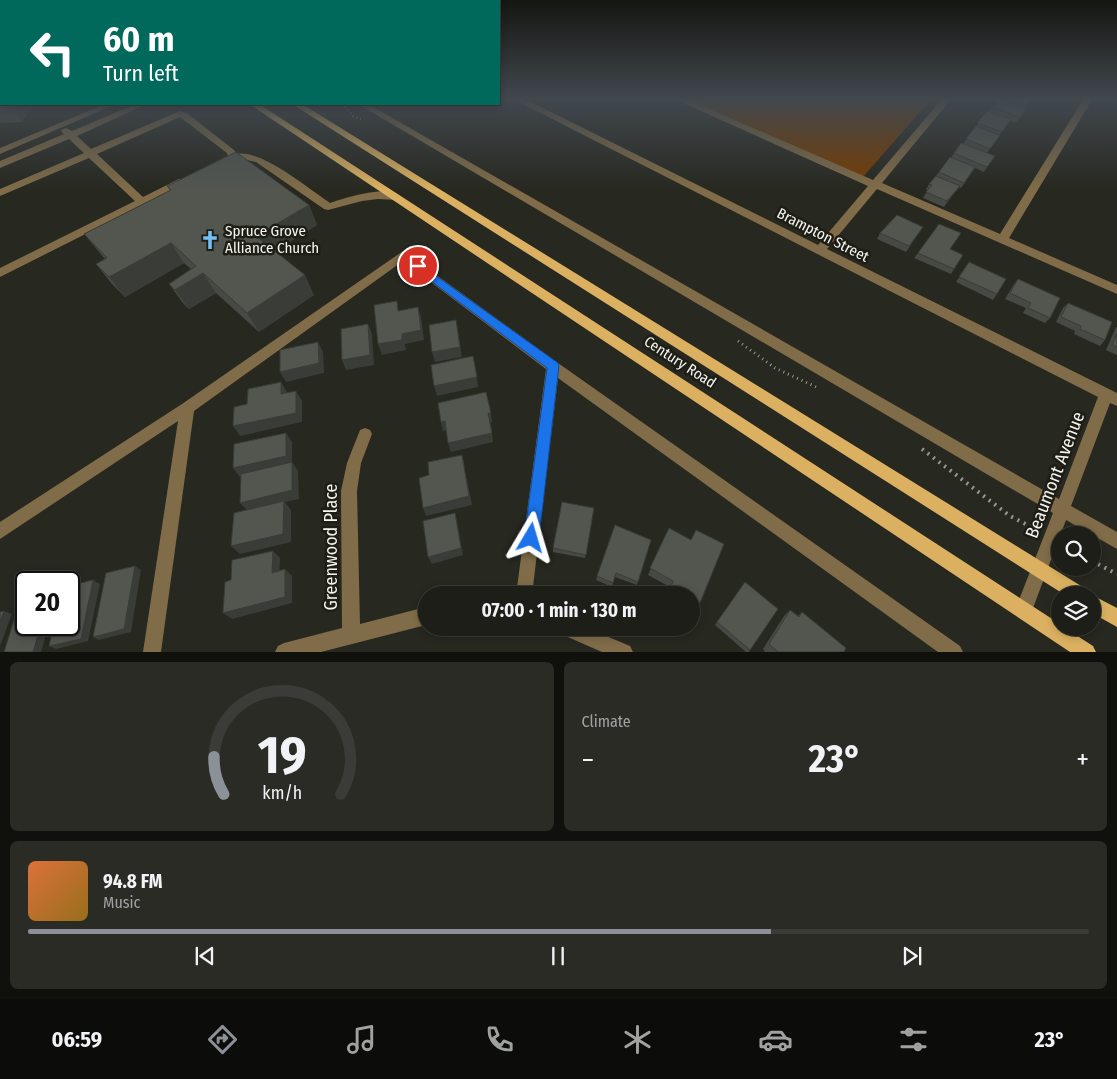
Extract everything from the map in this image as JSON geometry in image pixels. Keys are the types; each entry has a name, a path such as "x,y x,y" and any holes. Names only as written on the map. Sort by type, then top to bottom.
{"main road":[{"name":"Century Road","path":"290,128 1086,652"},
{"name":"Century Road","path":"335,128 1065,586"},
{"path":"1101,608 1117,618"}],"street":[{"path":"0,151 53,128"},
{"path":"64,128 143,202"},
{"path":"0,165 86,128"},
{"path":"0,193 147,128"},
{"path":"201,128 232,152 233,158"},
{"path":"404,128 1117,541"},
{"name":"Brampton Street","path":"576,128 1112,398"},
{"path":"746,128 1117,290"},
{"path":"820,250 922,128"},
{"path":"1002,240 1070,128"},
{"path":"214,165 243,156 259,160 328,207 368,196 380,195 396,198"},
{"path":"0,273 192,176"},
{"path":"0,531 187,408 404,255 554,366 954,652"},
{"path":"525,586 554,366"},
{"name":"Beaumont Avenue","path":"1024,610 1062,509 1112,398"},
{"path":"152,652 187,408"},
{"name":"Greenwood Place","path":"351,634 349,491 354,463 365,434"},
{"path":"284,652 319,647 351,634 418,618"},
{"path":"583,636 604,647 624,652"}],"path":[{"path":"1101,566 1117,574"}],"shaded area":[{"path":"752,128 905,128 863,177"}],"building":[{"path":"974,128 982,128 1000,135 990,149 966,139"},
{"path":"992,128 1004,128 1002,132"},
{"path":"961,143 995,156 987,167 954,153"},
{"name":"Spruce Grove Alliance Church","path":"236,152 309,205 256,236 305,275 247,313 203,273 175,290 169,284 196,266 171,243 109,277 96,264 107,258 84,234 171,190 167,186"},
{"path":"950,157 975,167 964,183 939,172"},
{"path":"936,176 960,186 947,201 926,192 932,185 929,184"},
{"path":"897,215 923,227 909,246 880,233"},
{"path":"939,224 961,233 950,249 963,255 954,269 918,253"},
{"path":"969,262 1006,279 997,294 959,277"},
{"path":"1018,279 1060,298 1050,318 1028,308 1031,303 1010,293"},
{"path":"397,301 398,311 418,307 421,330 402,334 402,340 378,344 374,305"},
{"path":"1068,303 1112,322 1105,340 1080,329 1081,326 1061,317"},
{"path":"456,320 460,347 432,352 429,325"},
{"path":"368,324 370,355 342,360 341,329"},
{"path":"1117,334 1117,347 1112,345"},
{"path":"318,342 319,363 280,372 280,350"},
{"path":"473,356 477,377 434,386 431,365"},
{"path":"281,382 281,394 296,391 296,413 233,426 234,407 247,404 248,389"},
{"path":"486,392 491,413 488,413 492,433 448,443 445,421 441,422 438,403"},
{"path":"286,433 286,456 233,468 234,444"},
{"path":"462,455 469,496 423,508 419,478 429,475 428,462"},
{"path":"292,462 292,490 240,503 241,474"},
{"path":"284,501 283,534 231,546 234,513"},
{"path":"562,502 594,508 586,555 553,548"},
{"path":"455,513 461,548 428,557 423,521"},
{"path":"615,525 651,540 638,582 616,573 613,583 597,576"},
{"path":"669,528 691,540 696,530 724,544 700,603 700,586 671,586 673,581 650,568"},
{"path":"273,551 272,573 285,569 285,597 223,613 225,582 231,580 232,560"},
{"path":"135,566 124,629 93,637 106,573"},
{"path":"93,580 81,639 49,646 51,636 80,636 80,583"},
{"path":"745,582 778,609 750,650 717,622"},
{"path":"790,610 799,617 802,612 846,648 844,652 778,652 769,644"},
{"path":"4,611 0,622 0,612"},
{"path":"15,617 15,636 38,636 33,652 4,652"}],"place":[{"name":"Spruce Grove Alliance Church","path":"210,240"}],"route":[{"path":"418,266 554,366 531,538"}]}
